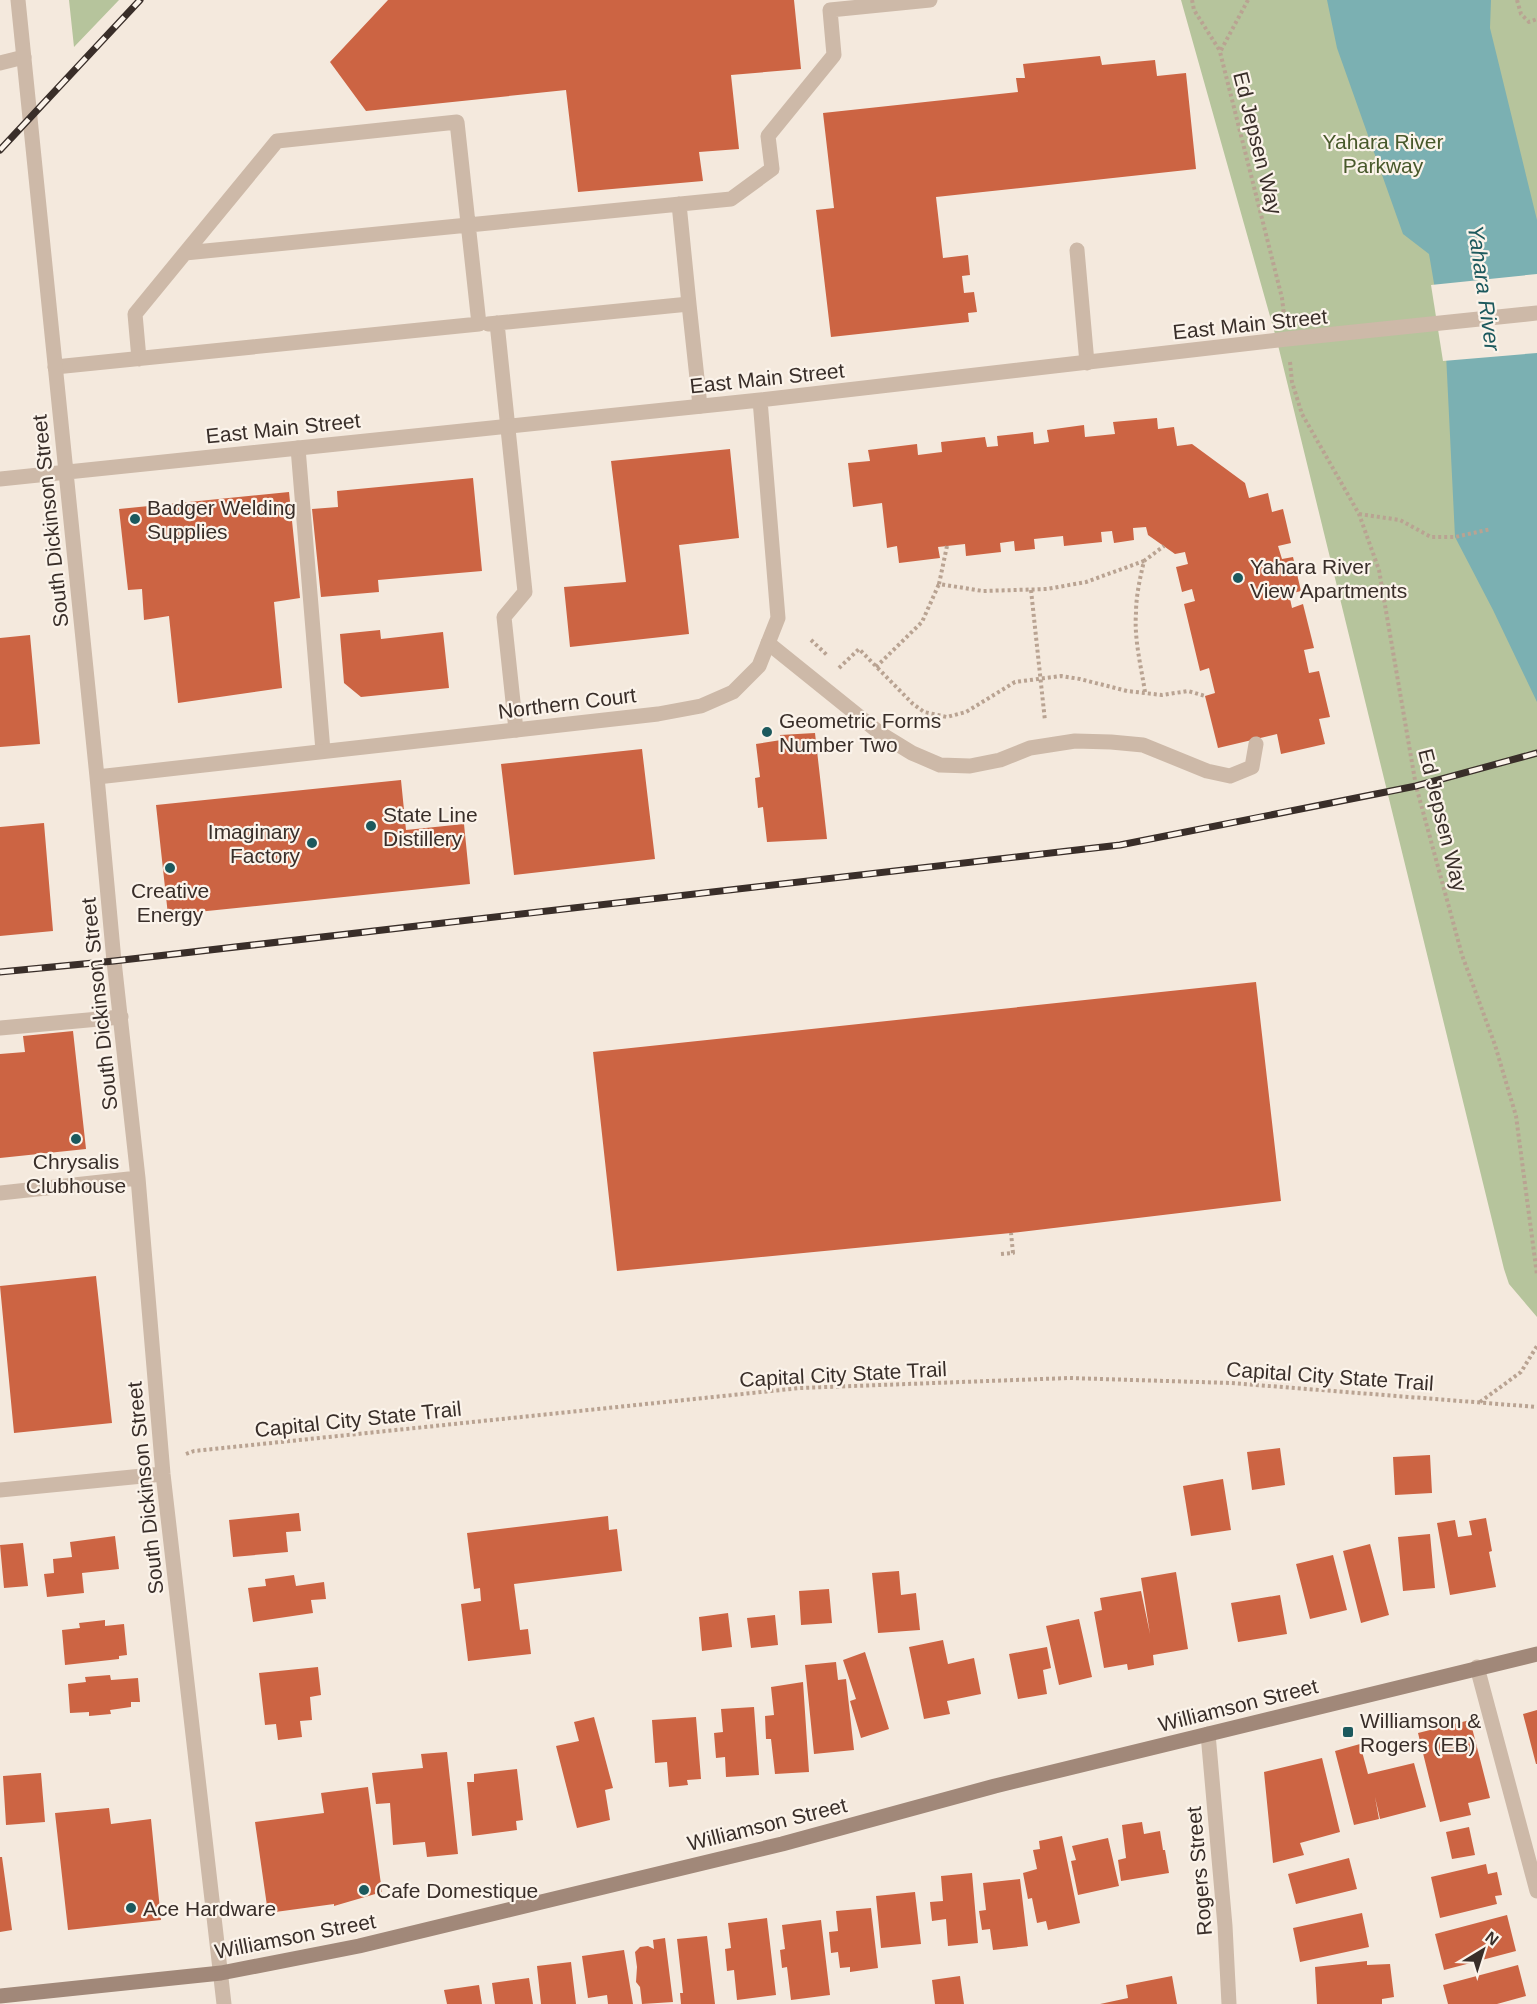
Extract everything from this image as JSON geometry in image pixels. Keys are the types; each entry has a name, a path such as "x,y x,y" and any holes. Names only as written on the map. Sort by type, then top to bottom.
{"street":[{"name":"South Dickinson Street","path":"18,0 138,1178 163,1474 224,2004"},
{"path":"185,253 731,199 772,169 768,136 834,55 830,10 930,0"},
{"path":"0,63 24,57"},
{"path":"140,359 135,314 277,141 457,122 479,324"},
{"path":"679,204 700,406"},
{"path":"1077,250 1087,363"},
{"path":"56,367 689,304"},
{"name":"East Main Street","path":"0,479 760,400 1287,339 1537,313"},
{"path":"497,323 525,592 504,617 516,730"},
{"name":"Northern Court","path":"97,777 658,714 701,706 733,692 759,666 778,618 760,400"},
{"path":"298,448 323,752"},
{"path":"768,643 881,734 912,753 940,765 970,766 1000,760 1030,748 1076,741 1111,742 1143,745 1207,771 1230,776 1252,767 1256,744"},
{"path":"0,1028 120,1017"},
{"path":"0,1193 138,1178"},
{"path":"0,1490 163,1474"},
{"name":"Williamson Street","path":"0,1996 221,1973 359,1946 782,1844 995,1786 1537,1654"},
{"path":"1477,1667 1537,1891"},
{"name":"Rogers Street","path":"1208,1734 1226,1926 1229,2004"}],"path":[{"path":"1192,0 1194,10 1220,52"},
{"name":"Ed Jepsen Way","path":"1248,0 1220,52 1282,298"},
{"path":"1517,0 1521,14 1529,22 1537,19"},
{"name":"Ed Jepsen Way","path":"1292,382 1302,414 1359,514 1379,570 1416,786 1462,955 1495,1045 1516,1116 1537,1275"},
{"path":"1359,514 1400,520 1431,537 1455,537 1491,529"},
{"path":"876,667 922,622 939,584 947,546"},
{"path":"939,584 982,591 1031,590 1086,582 1144,561 1164,546"},
{"path":"1144,561 1136,613 1136,640 1145,692"},
{"path":"1031,590 1048,746"},
{"path":"811,640 840,669 859,649 913,704 924,712 946,717 966,712 1015,682 1061,676 1110,688 1162,695 1188,691 1205,696"},
{"path":"1001,1254 1013,1253 1011,1233"},
{"path":"1479,1402 1521,1372 1537,1347"},
{"name":"Capital City State Trail","path":"163,1474 175,1471 181,1457 195,1451 800,1388 1069,1378 1231,1383 1537,1407"}],"green space":[{"path":"69,0 119,0 74,47"},
{"name":"Yahara River Parkway","path":"1181,0 1537,0 1537,1317 1509,1284 1504,1269 1277,341"}],"water":[{"name":"Yahara River","path":"1327,0 1491,0 1490,28 1537,220 1537,702 1455,537 1446,354 1429,254 1403,234 1337,48"}],"pier":[{"path":"1537,274 1537,353 1443,361 1431,285"}],"building":[{"path":"388,0 794,0 801,69 731,75 739,149 699,152 703,181 578,192 566,90 366,111 330,62"},
{"path":"1100,56 1102,65 1155,60 1157,76 1186,73 1196,169 936,197 943,258 968,255 970,275 962,276 964,293 974,292 977,312 968,313 969,322 831,337 816,210 834,208 823,113 1018,92 1016,78 1025,78 1023,64"},
{"name":"Yahara River View Apartments","path":"1157,418 1158,429 1174,427 1177,446 1192,444 1245,483 1249,498 1268,493 1272,512 1283,509 1291,543 1278,546 1282,559 1293,557 1301,591 1289,594 1292,608 1303,604 1314,648 1304,650 1309,673 1319,671 1330,717 1319,719 1325,744 1281,754 1277,734 1218,748 1205,696 1215,693 1209,668 1200,671 1184,604 1195,601 1192,589 1182,592 1176,567 1188,564 1185,552 1175,554 1148,535 1146,527 1133,528 1134,540 1114,543 1112,531 1101,532 1102,542 1064,546 1063,536 1034,539 1035,549 1015,551 1014,541 1000,543 1001,552 966,556 965,544 938,547 940,558 899,563 897,546 887,548 882,503 853,507 848,463 870,461 868,450 917,444 918,455 942,452 941,442 985,437 987,447 998,446 997,436 1033,432 1034,444 1049,442 1047,430 1084,425 1085,437 1115,434 1113,422"},
{"path":"730,449 739,538 679,545 689,634 570,647 564,587 626,582 611,461"},
{"path":"473,478 482,571 378,580 379,592 321,597 312,509 338,507 337,491"},
{"path":"289,492 300,598 274,602 282,688 178,703 169,616 144,620 142,589 128,590 119,509"},
{"path":"380,630 381,639 443,632 449,688 361,697 344,683 340,634"},
{"path":"30,635 40,744 0,747 0,638"},
{"path":"815,733 827,839 767,842 763,807 758,808 755,778 760,777 756,744 781,740 780,735"},
{"path":"642,749 655,859 514,875 501,764"},
{"path":"401,780 406,830 464,824 470,884 168,915 156,805"},
{"path":"44,823 53,931 0,936 0,827"},
{"path":"1256,982 1281,1201 1011,1233 617,1271 593,1052"},
{"path":"73,1031 86,1149 0,1158 0,1054 25,1052 23,1036"},
{"path":"96,1276 112,1423 14,1433 0,1286"},
{"path":"1280,1448 1285,1485 1252,1490 1247,1452"},
{"path":"1430,1455 1432,1493 1395,1495 1393,1457"},
{"path":"1223,1479 1231,1530 1191,1536 1183,1486"},
{"path":"299,1513 301,1531 286,1532 288,1552 233,1557 229,1520"},
{"path":"608,1516 609,1530 617,1529 622,1571 514,1584 520,1630 528,1629 531,1654 468,1661 461,1604 481,1601 480,1588 474,1589 467,1533"},
{"path":"1486,1518 1492,1551 1489,1552 1496,1587 1450,1595 1437,1523 1455,1520 1458,1537 1472,1535 1469,1521"},
{"path":"1430,1534 1435,1588 1403,1591 1398,1537"},
{"path":"115,1536 119,1569 82,1573 84,1593 47,1597 44,1574 54,1573 53,1559 72,1557 70,1542"},
{"path":"23,1543 28,1586 4,1588 0,1545"},
{"path":"1370,1544 1389,1615 1361,1623 1343,1551"},
{"path":"1333,1555 1347,1610 1310,1619 1296,1564"},
{"path":"899,1571 901,1595 916,1593 920,1630 878,1633 872,1573"},
{"path":"1176,1572 1188,1649 1153,1655 1154,1665 1128,1670 1127,1664 1104,1668 1094,1612 1102,1610 1100,1598 1141,1591 1150,1634 1141,1578"},
{"path":"294,1575 296,1586 324,1582 326,1599 311,1600 313,1613 253,1622 248,1588 266,1586 265,1579"},
{"path":"829,1589 832,1623 801,1625 799,1591"},
{"path":"1280,1595 1287,1634 1238,1642 1231,1603"},
{"path":"728,1613 732,1647 702,1651 699,1617"},
{"path":"775,1615 778,1645 751,1648 747,1618"},
{"path":"1079,1619 1092,1677 1059,1685 1046,1626"},
{"path":"105,1620 105,1626 124,1624 127,1655 119,1656 119,1659 65,1665 62,1630 80,1628 79,1623"},
{"path":"943,1640 948,1664 974,1658 981,1694 947,1701 950,1714 924,1719 909,1647"},
{"path":"1047,1647 1051,1668 1043,1670 1047,1694 1018,1699 1009,1654"},
{"path":"865,1652 889,1729 861,1738 850,1701 856,1699 843,1660"},
{"path":"836,1662 838,1680 846,1679 854,1750 814,1754 805,1665"},
{"path":"318,1667 321,1695 310,1697 312,1720 300,1721 302,1737 278,1740 276,1724 265,1725 259,1673"},
{"path":"110,1675 111,1680 138,1678 140,1702 131,1702 131,1707 110,1710 111,1714 89,1716 89,1712 70,1713 68,1684 86,1682 85,1677"},
{"path":"803,1682 809,1772 775,1774 771,1739 766,1739 765,1716 774,1715 771,1687"},
{"path":"754,1707 759,1775 726,1777 725,1757 716,1758 714,1733 723,1732 721,1709"},
{"path":"1537,1710 1537,1764 1536,1764 1523,1714"},
{"path":"594,1717 613,1788 605,1790 610,1820 577,1828 556,1746 579,1741 574,1722"},
{"path":"696,1717 701,1779 687,1780 688,1785 669,1787 667,1762 655,1763 652,1720"},
{"path":"1470,1720 1490,1798 1468,1803 1471,1815 1440,1822 1418,1733"},
{"path":"1360,1744 1368,1774 1414,1763 1426,1807 1380,1819 1375,1797 1379,1819 1354,1825 1335,1751"},
{"path":"447,1752 458,1854 427,1857 425,1842 393,1845 390,1803 376,1804 372,1773 423,1768 421,1754"},
{"path":"1322,1758 1340,1832 1300,1843 1304,1855 1273,1863 1264,1772"},
{"path":"517,1769 523,1820 516,1821 517,1830 472,1836 467,1782 474,1782 474,1774"},
{"path":"41,1773 45,1822 6,1825 3,1776"},
{"path":"368,1787 382,1892 334,1906 334,1904 268,1913 255,1822 324,1813 321,1793"},
{"path":"109,1808 111,1824 151,1819 161,1920 68,1930 55,1813"},
{"path":"1142,1822 1144,1834 1160,1831 1169,1873 1121,1881 1118,1860 1126,1858 1122,1825"},
{"path":"1469,1827 1475,1855 1452,1859 1446,1832"},
{"path":"1062,1836 1080,1923 1048,1930 1046,1921 1037,1923 1032,1898 1028,1899 1023,1873 1037,1869 1033,1850 1040,1849 1039,1841"},
{"path":"1108,1838 1119,1886 1078,1895 1071,1861 1076,1860 1072,1846"},
{"path":"0,1857 2,1857 12,1930 0,1932"},
{"path":"1349,1858 1357,1889 1296,1904 1288,1874"},
{"path":"1486,1864 1488,1874 1497,1872 1502,1895 1495,1896 1497,1904 1440,1918 1431,1877"},
{"path":"972,1873 978,1943 948,1946 946,1919 932,1921 930,1902 943,1901 941,1876"},
{"path":"1020,1879 1028,1946 993,1950 990,1929 982,1930 979,1911 986,1910 983,1883"},
{"path":"915,1892 921,1944 881,1948 876,1896"},
{"path":"871,1908 878,1968 850,1972 850,1967 840,1968 838,1952 831,1953 829,1932 838,1931 836,1911"},
{"path":"1362,1913 1369,1947 1300,1962 1293,1928"},
{"path":"1507,1915 1516,1951 1444,1970 1435,1934"},
{"path":"767,1918 776,1995 737,2000 734,1970 727,1971 725,1949 731,1948 728,1923"},
{"path":"821,1920 830,1995 791,2000 787,1967 782,1968 780,1950 785,1949 782,1925"},
{"path":"707,1936 715,2004 681,2004 680,1993 683,1993 677,1939"},
{"path":"665,1938 673,2002 642,2004 640,1987 636,1982 635,1952 640,1947 648,1946 654,1949 653,1940"},
{"path":"624,1950 633,2004 608,2004 607,1995 588,1998 582,1956"},
{"path":"1367,1961 1367,1965 1390,1964 1394,1997 1382,1999 1382,2004 1317,2004 1315,1967"},
{"path":"571,1962 576,2004 541,2004 537,1966"},
{"path":"1518,1965 1526,1996 1497,2004 1448,2004 1443,1985"},
{"path":"960,1976 964,2004 935,2004 932,1980"},
{"path":"1172,1976 1177,2004 1100,2004 1128,1998 1126,1985"},
{"path":"529,1978 533,2004 495,2004 492,1983"},
{"path":"479,1985 482,2004 447,2004 444,1990"}],"railway":[{"path":"0,150 140,0"},
{"path":"0,972 114,961 1120,845 1416,786 1537,753"}],"place":[{"name":"Badger Welding Supplies","path":"135,519"},
{"name":"Yahara River View Apartments","path":"1238,578"},
{"name":"Geometric Forms Number Two","path":"767,732"},
{"name":"State Line Distillery","path":"371,826"},
{"name":"Imaginary Factory","path":"312,843"},
{"name":"Creative Energy","path":"170,868"},
{"name":"Chrysalis Clubhouse","path":"76,1139"},
{"name":"Williamson & Rogers (EB)","path":"1348,1732"},
{"name":"Cafe Domestique","path":"364,1890"},
{"name":"Ace Hardware","path":"131,1908"}]}
